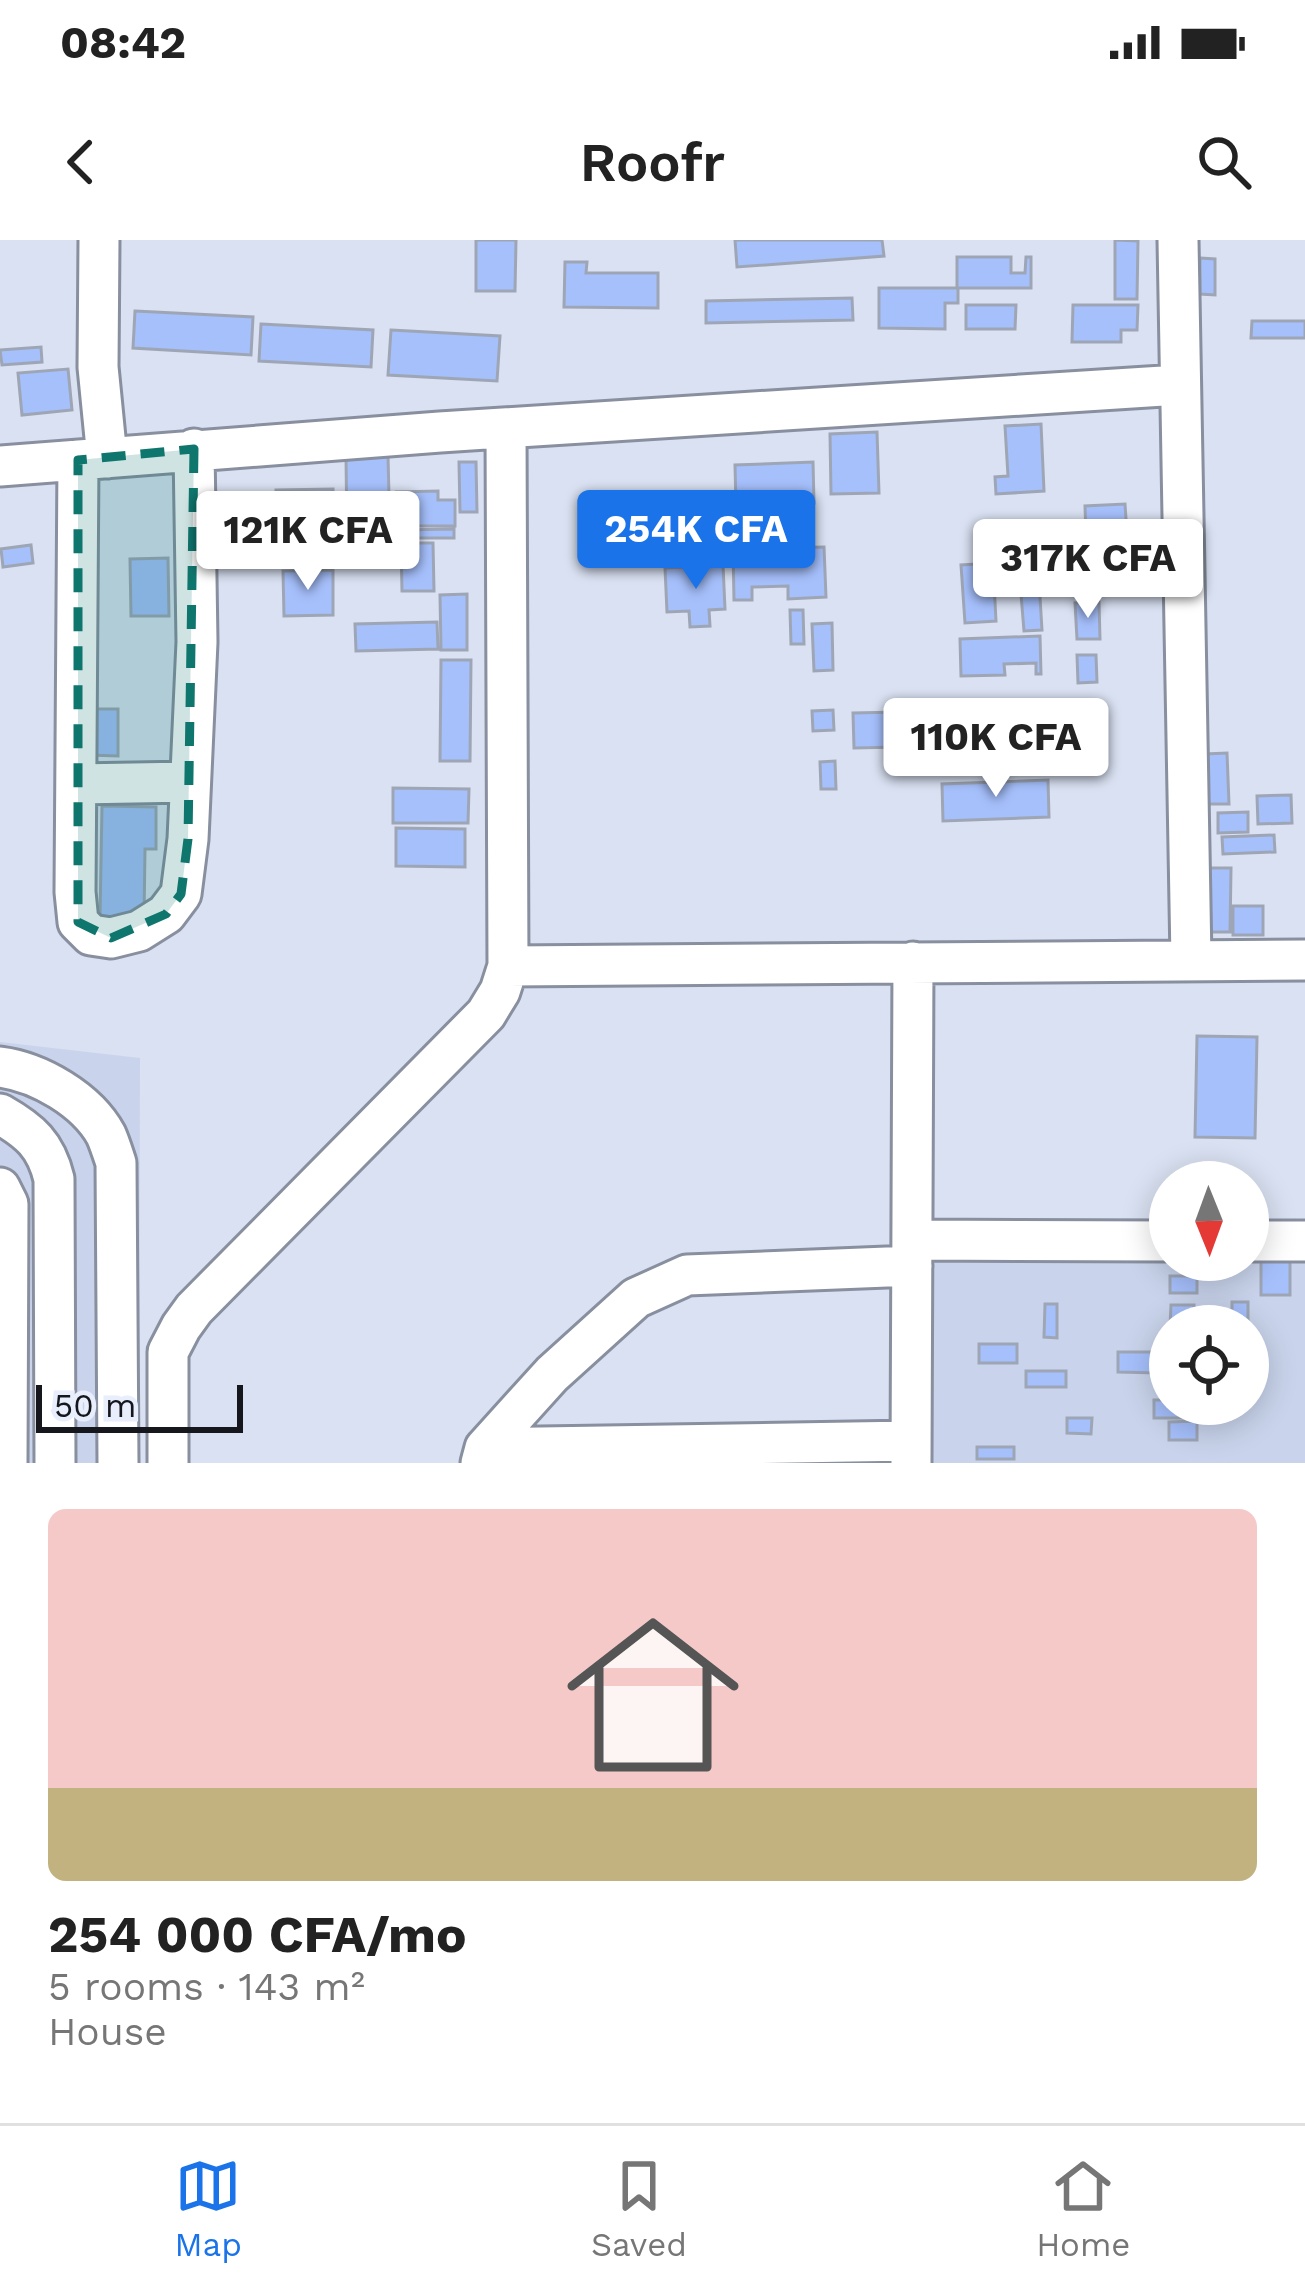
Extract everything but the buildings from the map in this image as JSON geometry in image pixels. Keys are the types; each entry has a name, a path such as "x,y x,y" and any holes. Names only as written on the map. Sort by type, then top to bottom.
{"street":[{"path":"99,240 98,367 75,892 78,922 91,935 111,938 139,931 166,914 182,894 197,642 194,449"},
{"path":"1178,240 1191,959"},
{"path":"0,466 194,449 1179,385"},
{"path":"168,1463 168,1352 181,1327 486,1014 500,991 508,966 506,429"},
{"path":"77,784 190,782"},
{"path":"508,966 1305,960"},
{"path":"483,1456 911,1452 913,962"},
{"path":"0,1066 40,1079 83,1106 105,1133 116,1163 92,1463"},
{"path":"0,1090 44,1107 85,1149 92,1176 104,1349 118,1463"},
{"path":"0,1114 33,1137 49,1157 54,1179 55,1463"},
{"path":"0,1188 8,1204 7,1463"},
{"path":"1269,1240 1305,1240"},
{"path":"483,1456 552,1374 636,1298 687,1275 912,1253 1149,1241"}],"highlighted area":[{"path":"194,449 188,839 181,894 166,914 111,938 78,922 78,460"}],"shaded area":[{"path":"0,1042 140,1058 139,1463 0,1463"},
{"path":"1305,1257 1305,1463 932,1463 933,1259 1149,1260 1149,1281 1269,1281 1269,1259"}]}
